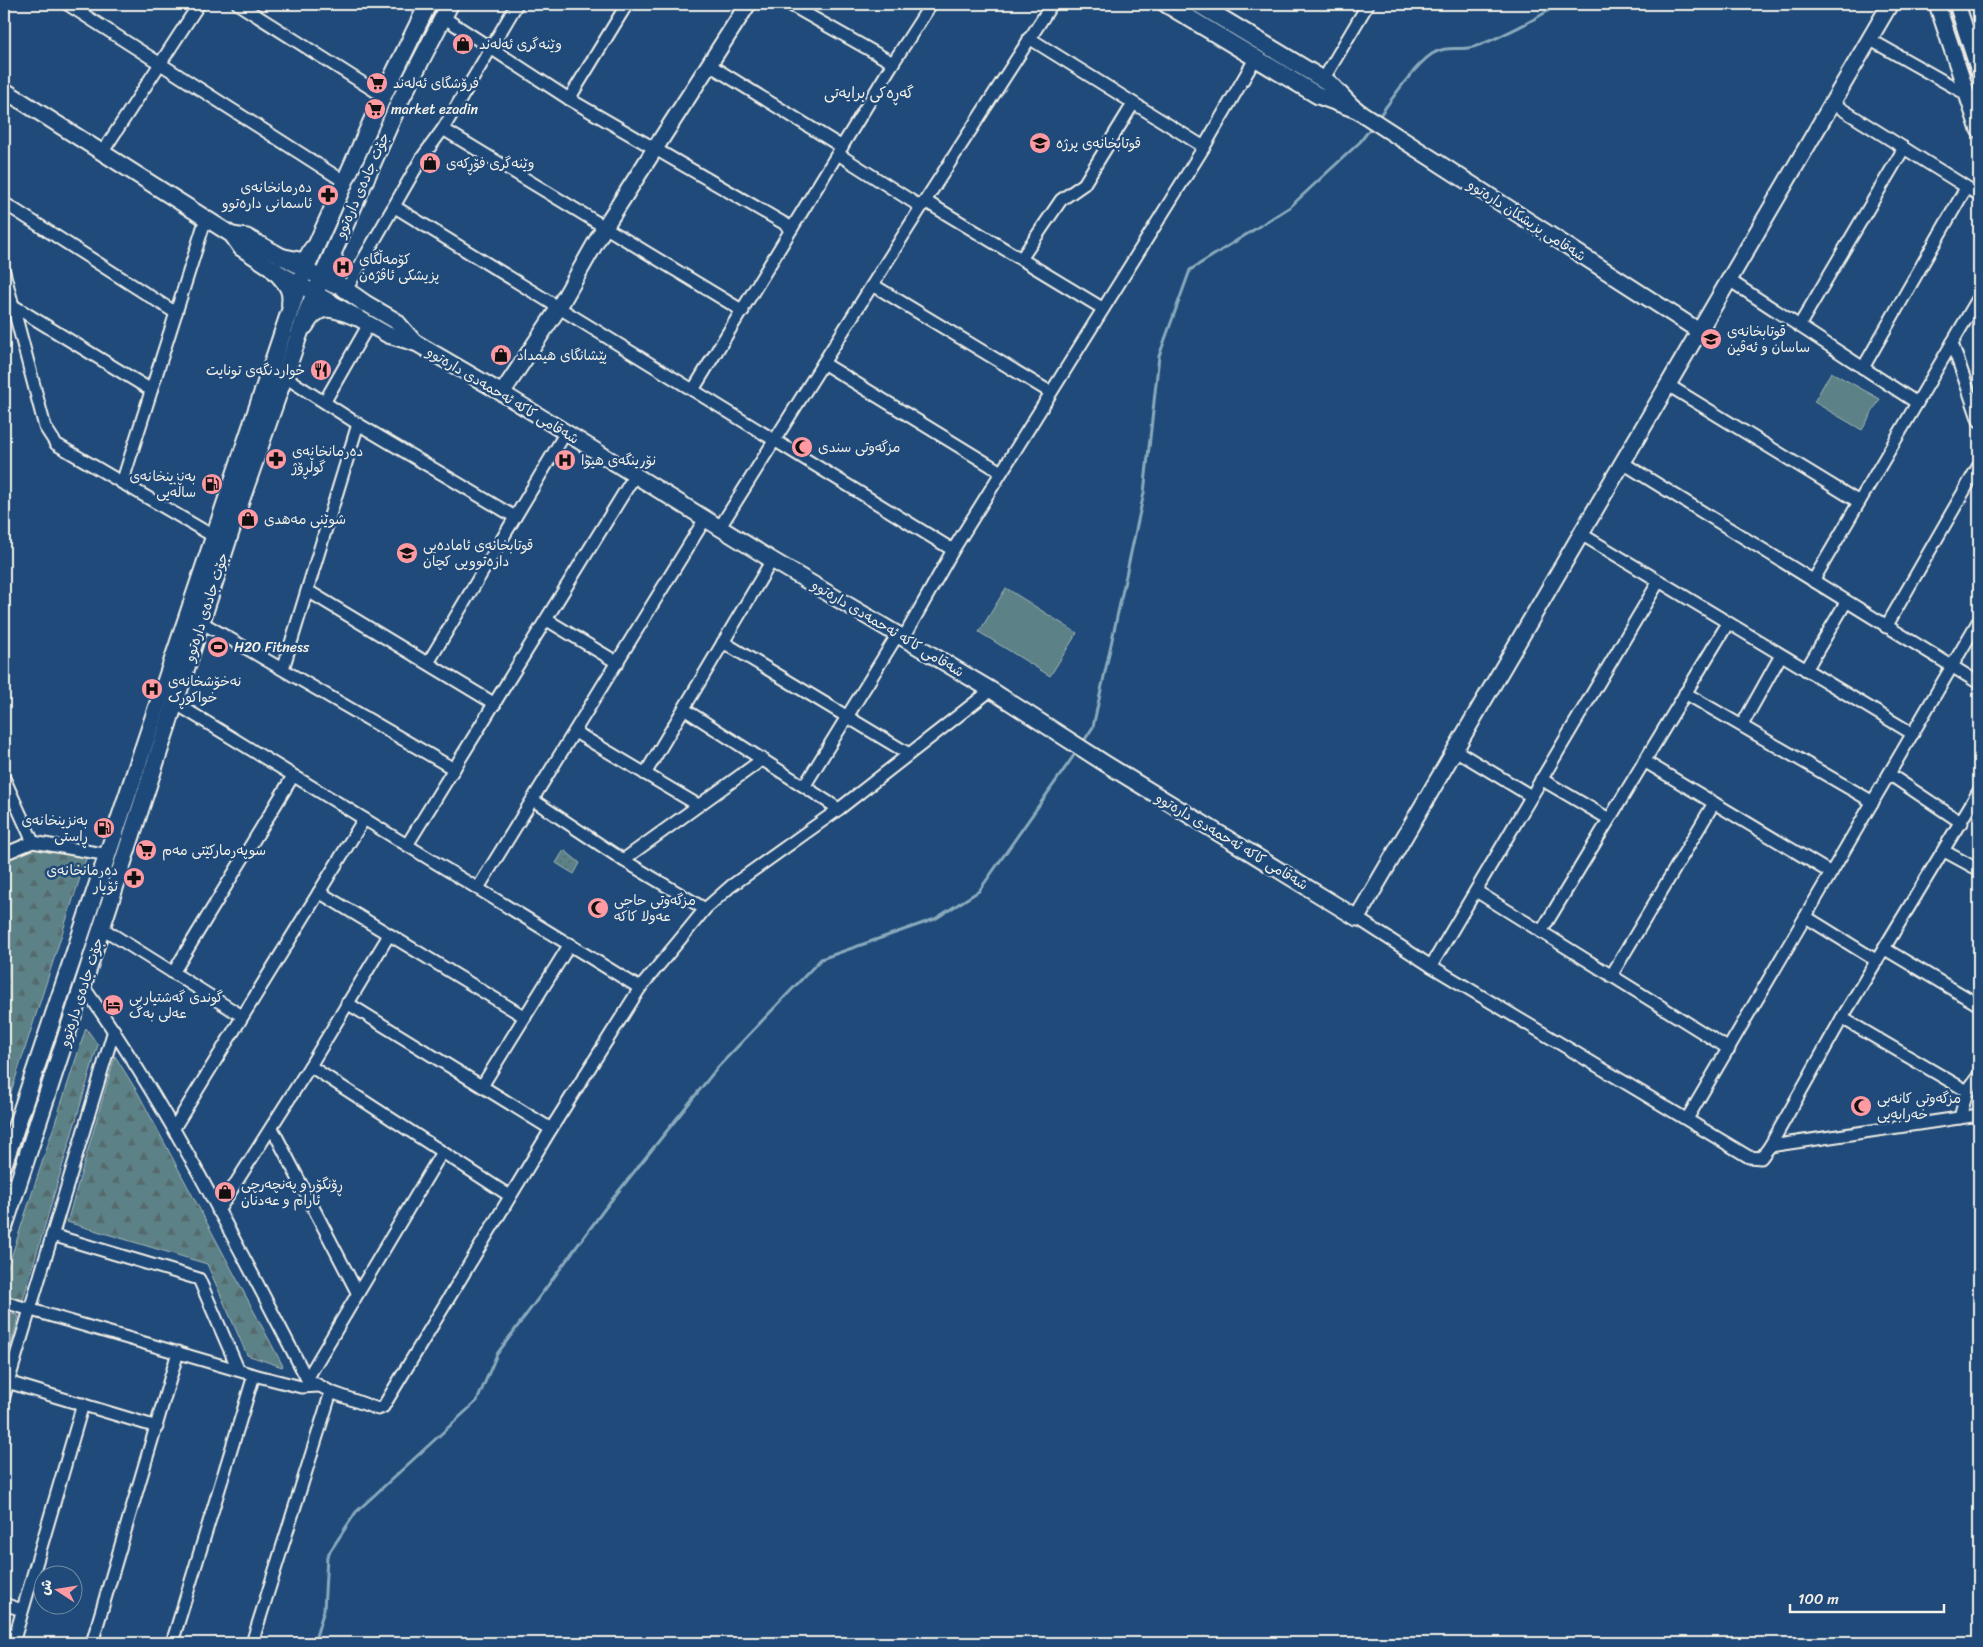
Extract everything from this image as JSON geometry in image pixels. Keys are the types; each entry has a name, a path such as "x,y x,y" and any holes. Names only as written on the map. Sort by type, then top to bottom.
{"main road":[{"name":"شەقامی پزیشکان دارەتوو","path":"1166,4 1317,95 1339,99"},
{"name":"شەقامی پزیشکان دارەتوو","path":"1198,4 1323,80 1339,99 1361,113"},
{"name":"جۆت جادەی دارەتوو","path":"4,1163 109,855 282,332 318,238 424,5"},
{"name":"جۆت جادەی دارەتوو","path":"4,1227 245,488 314,293 400,100 446,10"},
{"path":"342,230 332,272 336,282 346,290 363,315"},
{"path":"282,332 291,294 278,263 304,260 318,238"},
{"path":"299,337 312,316 321,309 333,309 363,315"},
{"path":"4,1171 21,1176"}],"street":[{"path":"67,4 345,182"},
{"path":"102,152 199,4"},
{"path":"238,4 384,96"},
{"path":"346,290 421,159 443,129 517,4"},
{"path":"569,99 627,4"},
{"path":"502,393 558,309 604,228 748,4"},
{"path":"789,4 893,63"},
{"path":"693,390 931,4"},
{"path":"720,527 923,204 1052,4"},
{"path":"1323,80 1368,4"},
{"path":"1890,4 1357,918 1432,966 1749,1157 1761,1158 1770,1146 1842,1018 1979,792"},
{"path":"1937,4 1979,130"},
{"path":"1957,4 1979,71"},
{"path":"446,10 490,49 569,99 792,228"},
{"path":"1029,38 1204,147"},
{"path":"1870,39 1968,95"},
{"path":"805,785 847,716 901,635 1102,308 1204,147 1255,59"},
{"path":"708,64 923,204 1021,259 1102,308"},
{"path":"4,90 232,235 247,237 278,263 302,277"},
{"path":"1832,103 1966,188 1979,194"},
{"path":"1021,259 1060,200 1084,184 1133,104"},
{"name":"شەقامی پزیشکان دارەتوو","path":"1361,113 1700,330"},
{"path":"443,129 743,311"},
{"path":"1799,326 1904,148"},
{"path":"1863,368 1966,188"},
{"path":"4,203 176,313"},
{"path":"395,207 558,309 953,550"},
{"path":"122,483 206,218"},
{"path":"4,272 47,434 56,444 213,536"},
{"name":"شەقامی کاکە ئەحمەدی دارەتوو","path":"302,277 321,278 388,335 416,343 502,393 772,560 991,690 1106,764 1357,918"},
{"name":"شەقامی کاکە ئەحمەدی دارەتوو","path":"302,277 314,293 363,315 396,321 416,343"},
{"path":"1729,280 1917,403"},
{"path":"873,285 1050,392"},
{"path":"1813,581 1979,297"},
{"path":"12,305 152,390"},
{"path":"325,401 363,315"},
{"path":"1952,343 1979,421"},
{"path":"823,363 1001,472"},
{"path":"285,377 358,424 515,517"},
{"path":"1668,384 1859,502"},
{"path":"283,669 358,424"},
{"path":"428,663 566,432"},
{"path":"1623,463 1979,683"},
{"path":"1886,626 1979,464"},
{"path":"407,845 548,620 635,475"},
{"path":"478,888 705,519"},
{"path":"1581,534 1912,734"},
{"path":"645,774 772,560"},
{"path":"1432,966 1659,581"},
{"path":"308,591 495,704"},
{"path":"1806,670 1846,602"},
{"path":"548,620 618,663"},
{"path":"1687,1119 1979,620"},
{"path":"201,622 454,768"},
{"path":"1541,932 1728,623"},
{"path":"723,642 909,754"},
{"path":"1742,725 1781,655"},
{"path":"82,986 114,1030 174,1128 307,1378 331,1392 374,1409 383,1407 551,1129 640,988 705,909 731,886 839,809 991,690"},
{"path":"1685,693 1873,802"},
{"path":"175,703 640,988"},
{"path":"684,709 805,785 839,809"},
{"path":"575,732 698,805"},
{"path":"1455,750 1531,796"},
{"path":"623,860 763,759"},
{"path":"1644,762 1831,873"},
{"path":"1889,774 1962,822"},
{"path":"173,973 293,776"},
{"path":"4,778 33,842"},
{"path":"1541,779 1609,819"},
{"path":"533,800 623,860 705,909"},
{"path":"1611,976 1714,803"},
{"path":"174,1128 364,819"},
{"path":"4,854 33,842 109,855"},
{"path":"1944,851 1979,870"},
{"path":"1476,891 1728,1049"},
{"path":"319,892 525,1017"},
{"path":"1806,917 1877,961"},
{"path":"102,928 242,1016"},
{"path":"218,1210 272,1128 389,935"},
{"path":"482,1086 570,944"},
{"path":"1884,949 1979,1005"},
{"path":"347,1003 551,1129"},
{"path":"1842,1018 1967,1091"},
{"path":"4,1396 6,1382 32,1309 52,1235 114,1030"},
{"path":"310,1066 510,1196"},
{"path":"1960,1118 1967,1091 1979,1075"},
{"path":"1770,1146 1979,1115"},
{"path":"272,1128 357,1292"},
{"path":"307,1378 442,1152"},
{"path":"52,1235 199,1279 238,1369"},
{"path":"4,1302 301,1387 319,1386"},
{"path":"92,1643 178,1352"},
{"path":"172,1643 254,1374"},
{"path":"6,1382 157,1427"},
{"path":"252,1643 331,1392"},
{"path":"15,1643 22,1610 83,1404"},
{"path":"4,1604 22,1610"}],"green space":[{"path":"1831,372 1880,399 1862,430 1814,402"},
{"path":"1006,588 1077,633 1050,676 979,632"},
{"path":"27,848 88,853 4,1114 4,946 7,937 4,930 4,859"},
{"path":"564,850 580,863 574,874 556,863"},
{"path":"86,1028 98,1045 23,1300 4,1298 4,1279"},
{"path":"115,1056 138,1093 282,1367 247,1355 207,1264 67,1222"},
{"path":"4,1311 19,1316 4,1369"}],"waterway":[{"path":"1378,118 1411,74 1432,54 1437,51 1468,48 1481,44 1529,22 1557,4"},
{"path":"1082,744 1093,727 1144,493 1159,356 1190,270 1290,207 1360,142 1373,125"},
{"path":"314,1643 324,1610 327,1556 356,1512 477,1401 497,1354 606,1207 718,1067 821,959 935,919 979,891 1077,751"}],"place":[{"name":"وێنەگری ئەلەند","path":"463,44"},
{"name":"فرۆشگای ئەلەند","path":"377,83"},
{"name":"market ezadin","path":"375,109"},
{"name":"قوتابخانەی پرژە","path":"1040,143"},
{"name":"وێنەگری فۆڕکەی","path":"430,163"},
{"name":"دەرمانخانەی ئاسمانی دارەتوو","path":"328,195"},
{"name":"کۆمەڵگای پزیشکی ئاڤژەن","path":"343,267"},
{"name":"قوتابخانەی ساسان و ئەڤین","path":"1711,339"},
{"name":"پێشانگای هیمداد","path":"501,355"},
{"name":"خواردنگەی تونایت","path":"321,370"},
{"name":"مزگەوتی سندی","path":"802,447"},
{"name":"دەرمانخانەی گوڵڕۆژ","path":"276,459"},
{"name":"نۆرینگەی هیوا","path":"565,460"},
{"name":"بەنزینخانەی ساڵەیی","path":"212,484"},
{"name":"شوێنی مەهدی","path":"248,519"},
{"name":"قوتابخانەی ئامادەیی دارەتوویی کچان","path":"407,553"},
{"name":"H2O Fitness","path":"218,647"},
{"name":"نەخۆشخانەی خواکوڕک","path":"152,689"},
{"name":"بەنزینخانەی ڕاستی","path":"104,828"},
{"name":"سوپەرمارکێتی مەم","path":"146,850"},
{"name":"دەرمانخانەی ئۆیار","path":"134,878"},
{"name":"مزگەوتی حاجی عەولا کاکە","path":"598,908"},
{"name":"گوندی گەشتیاریی عەلی بەگ","path":"113,1005"},
{"name":"مزگەوتی کانەبی خەرابەیی","path":"1861,1106"},
{"name":"ڕۆنگۆڕ و پەنچەرچی ئارام و عەدنان","path":"225,1192"}],"district":[{"name":"گەڕەکی برایەتی","path":"869,93"}]}
